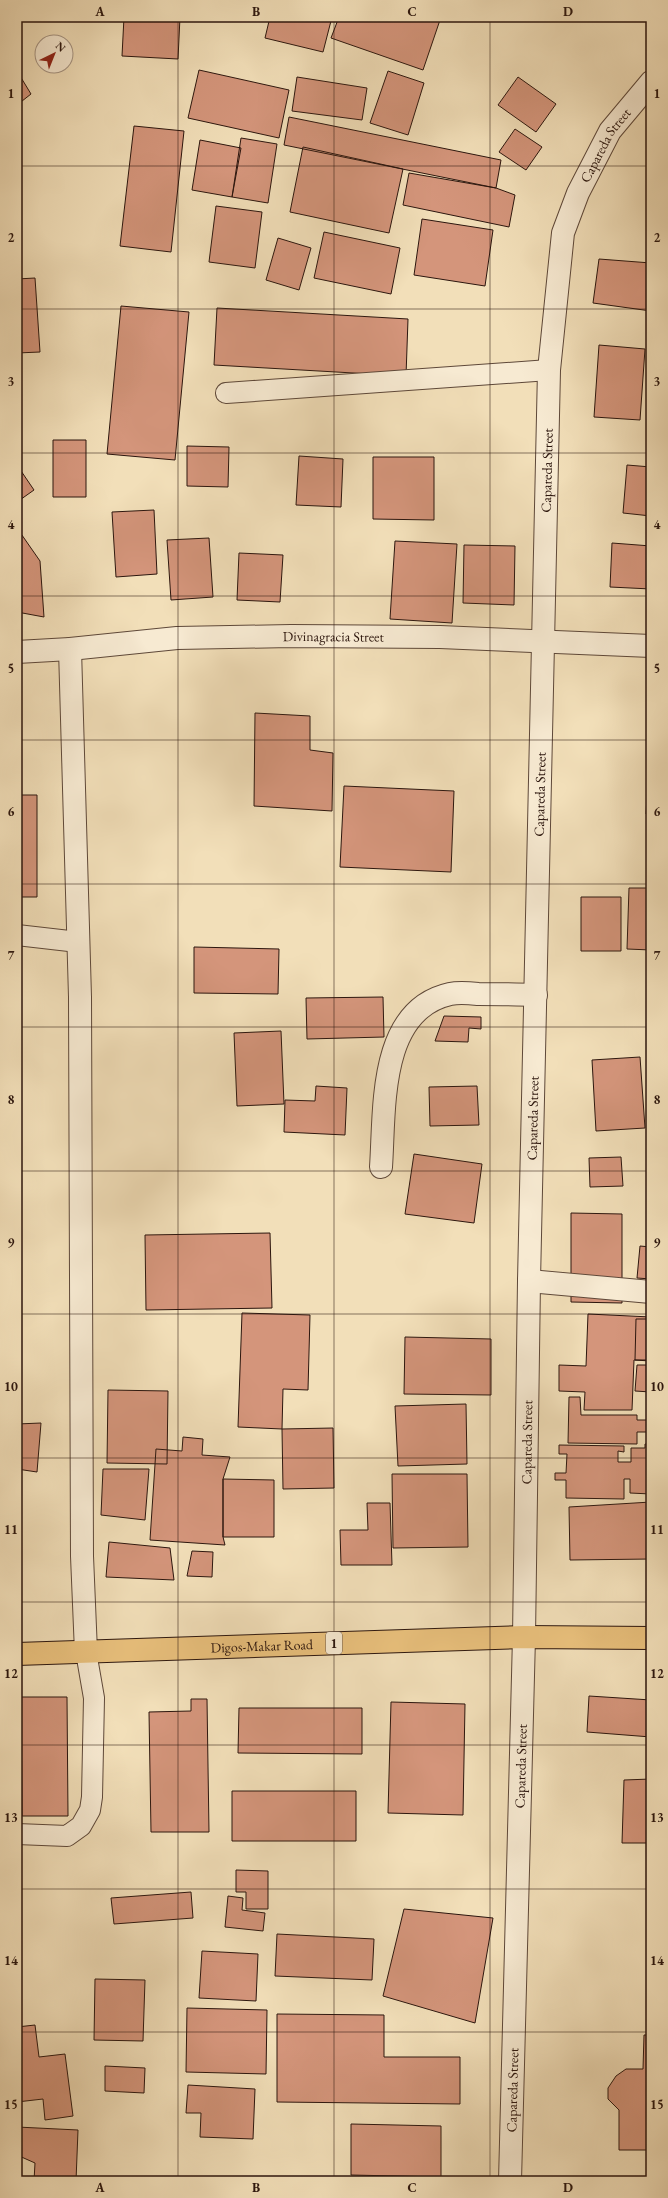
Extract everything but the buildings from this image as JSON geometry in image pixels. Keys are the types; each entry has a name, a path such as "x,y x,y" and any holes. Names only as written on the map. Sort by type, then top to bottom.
{"main road":[{"name":"Digos-Makar Road","path":"17,1654 524,1637 651,1638"}],"street":[{"name":"Capareda Street","path":"510,2181 524,1637 529,1281 549,370 563,233 578,193 610,131 651,82"},
{"name":"Divinagracia Street","path":"17,652 70,649 177,638 283,636 440,637 544,640 651,646"},
{"path":"70,649 78,942 82,1548 86,1652"},
{"path":"381,1167 390,1059 401,1031 416,1011 436,998 452,993 536,995"},
{"path":"529,1281 651,1292"}],"lane":[{"path":"226,393 549,370"},
{"path":"17,935 78,942"},
{"path":"17,1834 67,1836 81,1826 90,1810 92,1797 94,1698 86,1652"}]}
